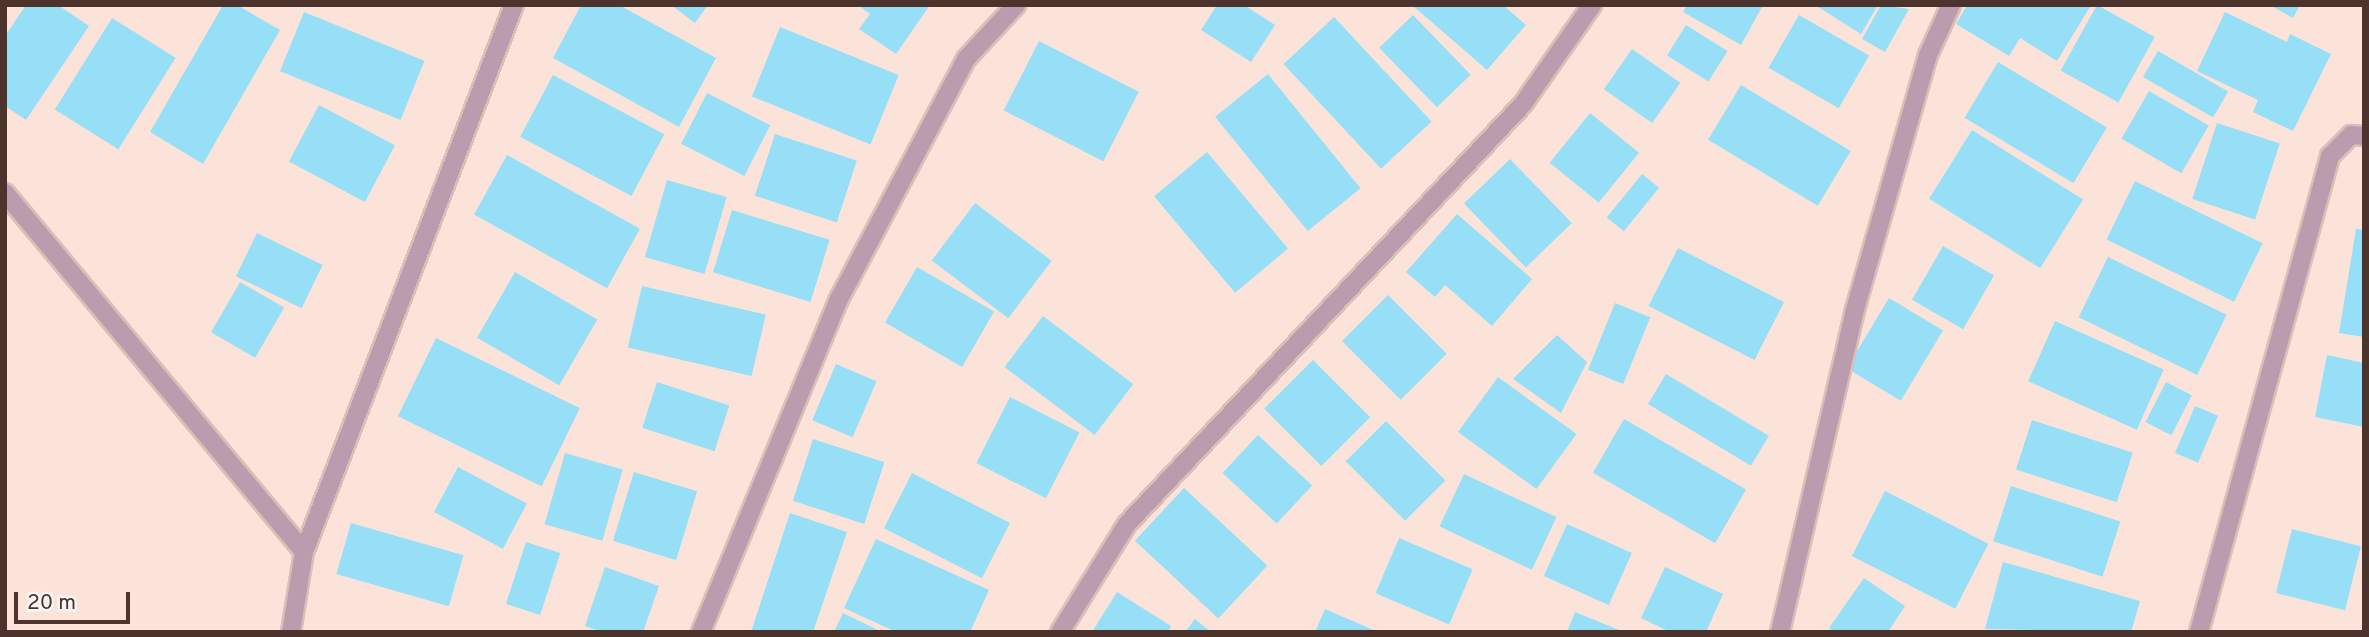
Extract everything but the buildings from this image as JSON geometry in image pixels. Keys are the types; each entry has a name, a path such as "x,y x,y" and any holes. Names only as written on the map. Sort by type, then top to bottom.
{"street":[{"path":"291,632 304,552 514,5"},
{"path":"701,632 839,299 966,59 1016,5"},
{"path":"1060,632 1128,524 1523,104 1592,5"},
{"path":"1780,632 1854,313 1928,55 1951,5"},
{"path":"2199,632 2330,156 2351,135 2364,136"},
{"path":"5,193 304,552"}]}
